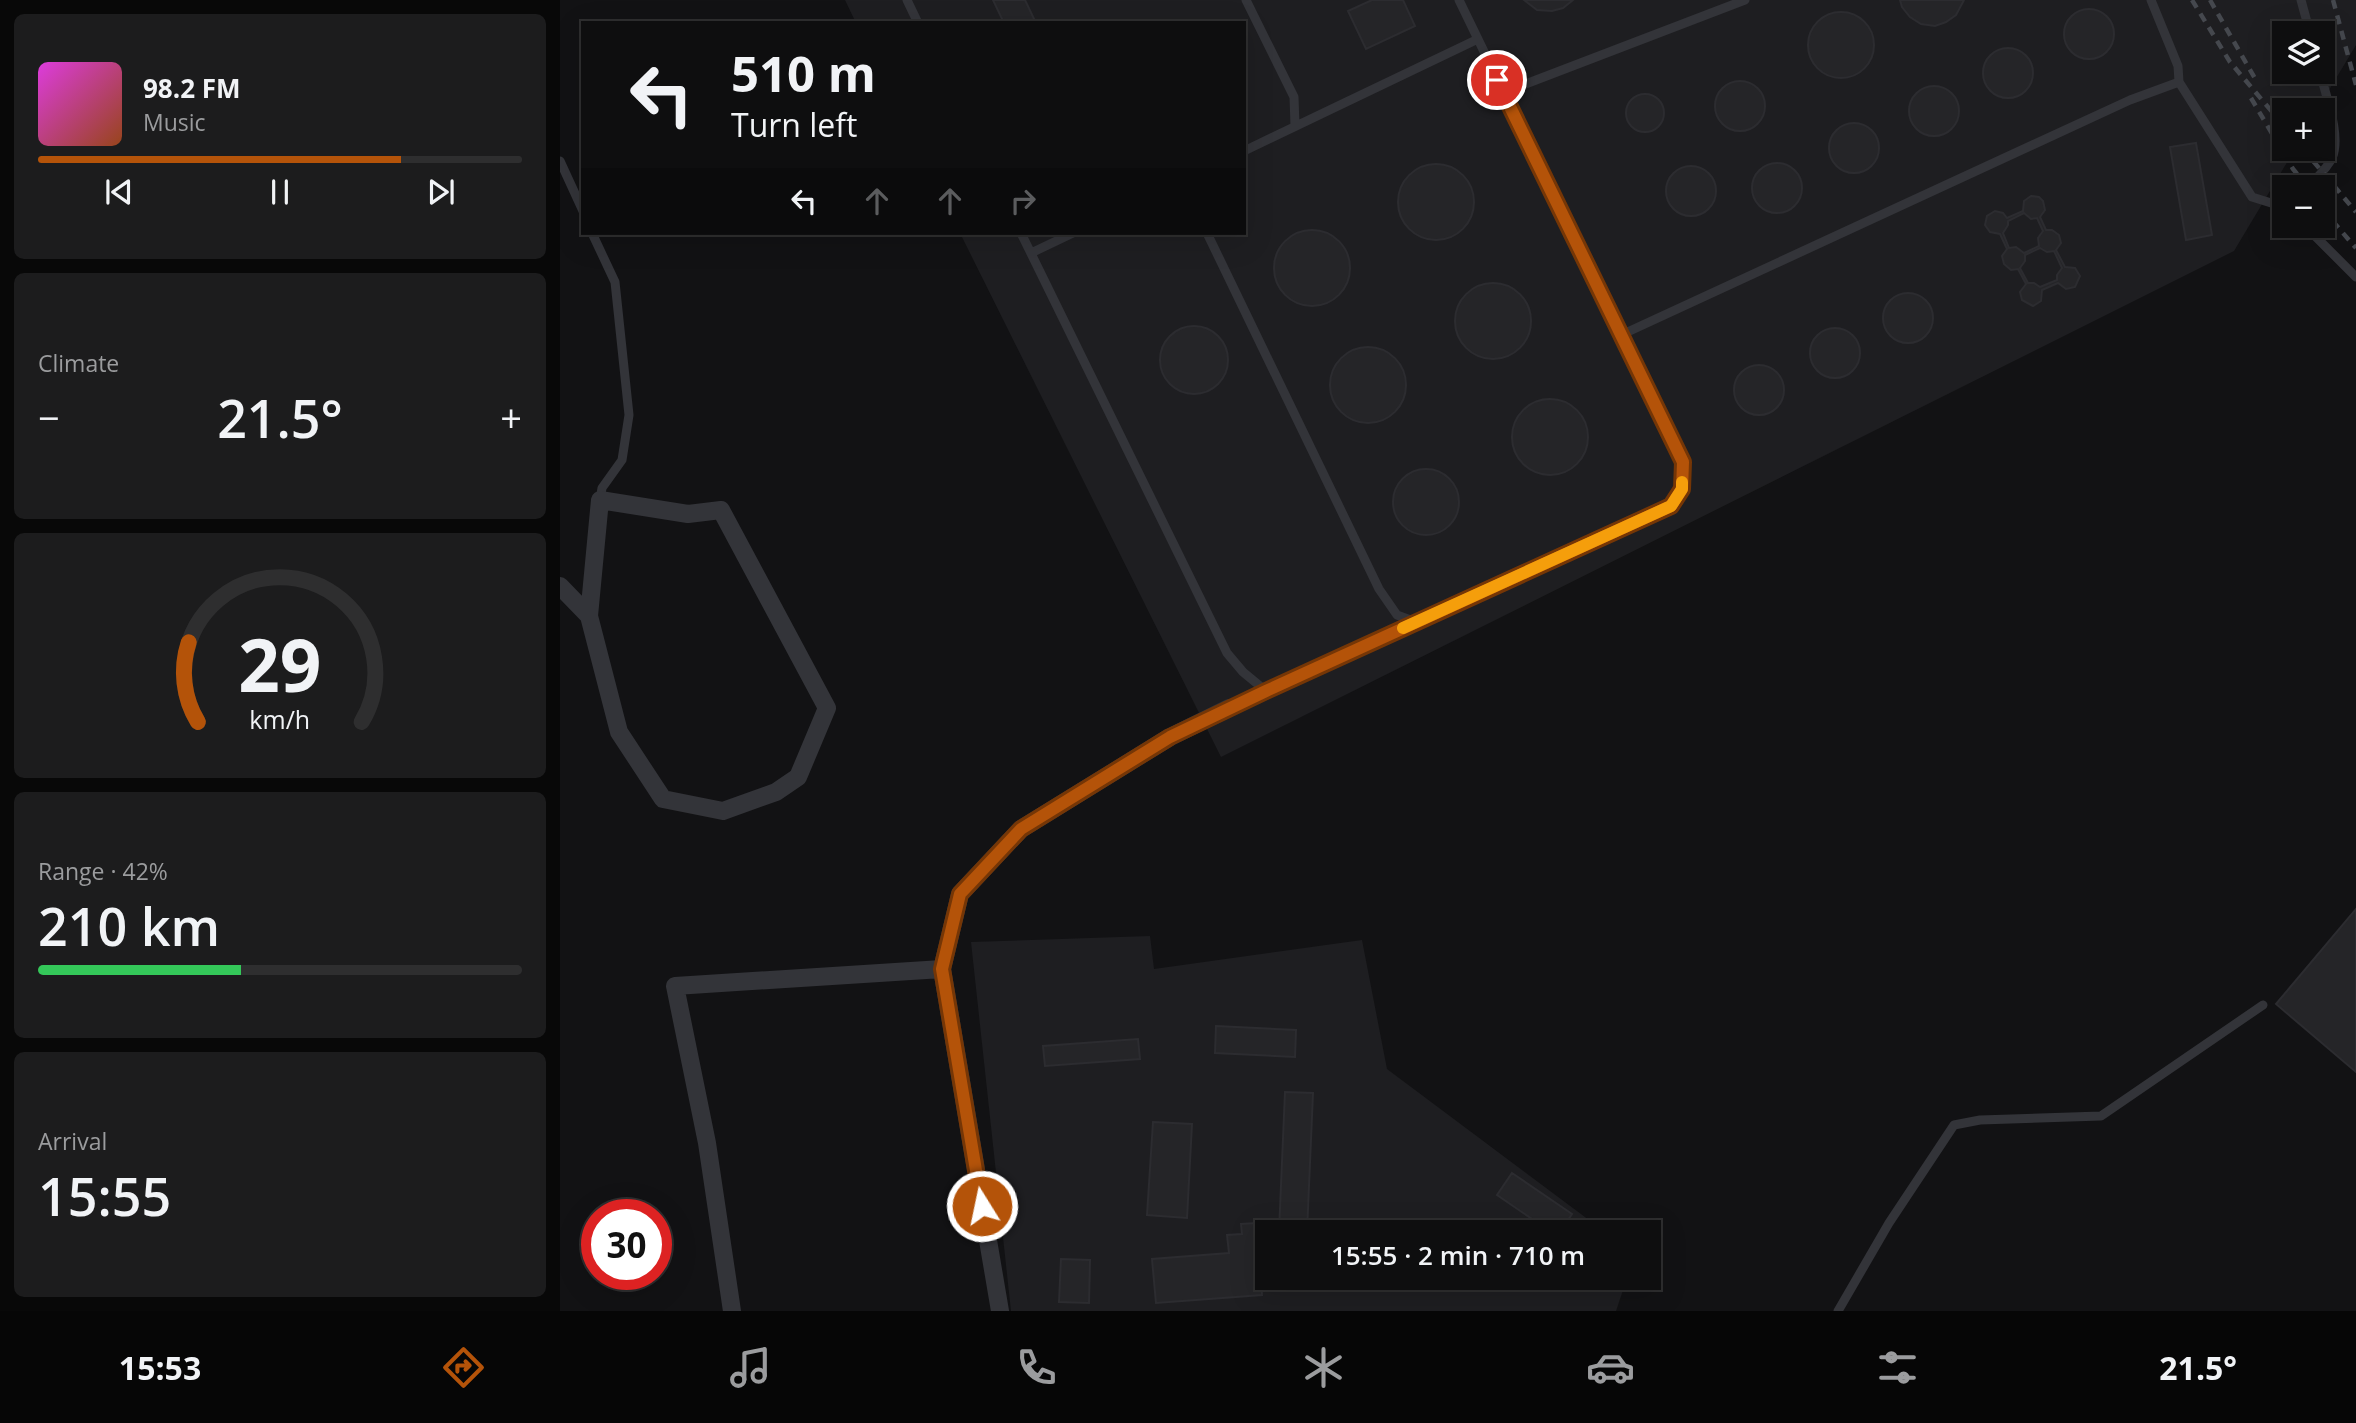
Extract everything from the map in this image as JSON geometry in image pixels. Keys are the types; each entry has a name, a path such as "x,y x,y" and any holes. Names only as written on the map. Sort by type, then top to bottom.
{"street":[{"path":"600,500 688,514 721,510 827,708 797,777 776,792 723,811 663,799 619,732 589,616 600,500"},
{"path":"560,586 589,616"},
{"path":"1000,1311 942,969 960,894 1021,829 1170,737 1228,708"},
{"path":"732,1311 707,1143 676,986 942,969"}],"lane":[{"path":"907,0 917,21"},
{"path":"1246,0 1294,97 1296,126"},
{"path":"1228,708 1671,506 1682,489 1683,462 1459,0"},
{"path":"1506,100 1523,85 1745,0"},
{"path":"2151,0 2178,66 2179,82 2252,197 2272,203"},
{"path":"2301,0 2307,21"},
{"path":"1246,150 1478,39"},
{"path":"1621,335 2130,100 2179,82"},
{"path":"2319,175 2328,165 2335,148 2335,131 2323,84"},
{"path":"560,161 581,207"},
{"path":"594,235 615,282 629,415 622,460 602,488 600,500"},
{"path":"1022,235 1227,653 1243,672 1266,691"},
{"path":"1031,253 1069,235"},
{"path":"1208,235 1378,589 1397,615 1416,622"},
{"path":"2317,238 2356,277"},
{"path":"1838,1311 1889,1223 1954,1125 1980,1120 2101,1116 2263,1005"}],"shaded area":[{"path":"845,0 2356,0 2356,45 2335,80 2335,21 2272,21 2272,84 2333,84 2324,98 2272,98 2272,161 2288,161 2279,175 2272,175 2272,187 2234,251 1221,757 961,235 1246,235 1246,21 855,21"},
{"path":"1150,936 1154,969 1362,940 1387,1069 1589,1220 1255,1220 1255,1290 1623,1290 1616,1311 1011,1311 971,942"}],"building":[{"path":"993,0 1025,0 1035,21 1003,21"},
{"path":"1372,0 1403,0 1415,26 1366,49 1348,11"},
{"path":"1524,0 1573,0 1563,8 1552,11 1537,10"},
{"path":"1900,0 1964,0 1956,15 1935,26 1921,24 1910,17"},
{"path":"2089,9 2106,17 2114,34 2106,51 2089,59 2072,51 2064,34 2072,17"},
{"path":"1841,12 1854,15 1864,22 1871,32 1874,45 1871,58 1864,68 1854,75 1841,78 1828,75 1818,68 1811,58 1808,45 1811,32 1818,22 1828,15"},
{"path":"2008,48 2025,56 2033,73 2025,90 2008,98 1991,90 1983,73 1991,56"},
{"path":"1740,81 1757,89 1765,106 1757,123 1740,131 1723,123 1715,106 1723,89"},
{"path":"1934,86 1951,94 1959,111 1951,128 1934,136 1917,128 1909,111 1917,94"},
{"path":"1645,94 1658,100 1664,113 1658,126 1645,132 1632,126 1626,113 1632,100"},
{"path":"1854,123 1871,131 1879,148 1871,165 1854,173 1837,165 1829,148 1837,131"},
{"path":"2196,143 2212,235 2186,240 2170,147"},
{"path":"1777,163 1794,171 1802,188 1794,205 1777,213 1760,205 1752,188 1760,171"},
{"path":"1436,164 1451,167 1463,175 1471,187 1474,202 1471,217 1463,229 1451,237 1436,240 1421,237 1409,229 1401,217 1398,202 1401,187 1409,175 1421,167"},
{"path":"1691,166 1708,174 1716,191 1708,208 1691,216 1674,208 1666,191 1674,174"},
{"path":"2031,196 2039,197 2043,201 2045,210 2040,217 2046,230 2052,230 2059,235 2061,243 2056,250 2065,267 2075,268 2080,276 2075,287 2066,289 2058,283 2042,290 2041,301 2033,306 2022,300 2020,292 2026,284 2018,269 2011,270 2004,264 2002,256 2007,249 2000,234 1990,232 1985,225 1987,216 1995,211 2003,213 2007,218 2023,211 2024,201","holes":["2024,213 2031,219 2037,218 2043,231 2038,238 2039,246 2024,253 2016,247 2009,248 2003,233 2008,221","2040,248 2047,252 2054,251 2062,268 2057,280 2040,287 2028,283 2020,268 2025,261 2025,255"]},
{"path":"1312,230 1327,233 1339,241 1347,253 1350,268 1347,283 1339,295 1327,303 1312,306 1297,303 1285,295 1277,283 1274,268 1277,253 1285,241 1297,233"},
{"path":"1493,283 1508,286 1520,294 1528,306 1531,321 1528,336 1520,348 1508,356 1493,359 1478,356 1466,348 1458,336 1455,321 1458,306 1466,294 1478,286"},
{"path":"1908,293 1925,301 1933,318 1925,335 1908,343 1891,335 1883,318 1891,301"},
{"path":"1194,326 1207,329 1218,336 1225,347 1228,360 1225,373 1218,384 1207,391 1194,394 1181,391 1170,384 1163,373 1160,360 1163,347 1170,336 1181,329"},
{"path":"1835,328 1852,336 1860,353 1852,370 1835,378 1818,370 1810,353 1818,336"},
{"path":"1368,347 1383,350 1395,358 1403,370 1406,385 1403,400 1395,412 1383,420 1368,423 1353,420 1341,412 1333,400 1330,385 1333,370 1341,358 1353,350"},
{"path":"1759,365 1776,373 1784,390 1776,407 1759,415 1742,407 1734,390 1742,373"},
{"path":"1550,399 1565,402 1577,410 1585,422 1588,437 1585,452 1577,464 1565,472 1550,475 1535,472 1523,464 1515,452 1512,437 1515,422 1523,410 1535,402"},
{"path":"1432,469 1450,478 1457,489 1457,515 1450,526 1439,533 1420,535 1402,526 1395,515 1393,496 1402,478 1413,471"},
{"path":"2356,909 2356,1072 2276,1004"},
{"path":"1216,1026 1296,1030 1295,1057 1215,1053"},
{"path":"1138,1039 1140,1059 1045,1066 1043,1046"},
{"path":"1285,1092 1313,1093 1308,1220 1280,1220"},
{"path":"1153,1122 1192,1124 1187,1218 1147,1215"},
{"path":"1512,1173 1572,1214 1568,1220 1533,1220 1497,1195"},
{"path":"1255,1223 1255,1290 1262,1290 1262,1295 1156,1303 1152,1259 1229,1253 1227,1235 1242,1234 1241,1224"},
{"path":"1061,1259 1090,1260 1089,1303 1059,1302"}],"railway":[{"path":"2192,0 2230,62 2272,112"},
{"path":"2210,0 2257,82"},
{"path":"2333,0 2356,85"},
{"path":"2251,98 2298,175"},
{"path":"2313,161 2356,212"},
{"path":"2335,224 2356,248"}],"slow traffic":[{"path":"1403,628 1671,506 1682,489 1682,482"}],"route":[{"path":"982,1206 942,969 960,894 1021,829 1170,737 1671,506 1682,489 1683,462 1497,80"}]}
